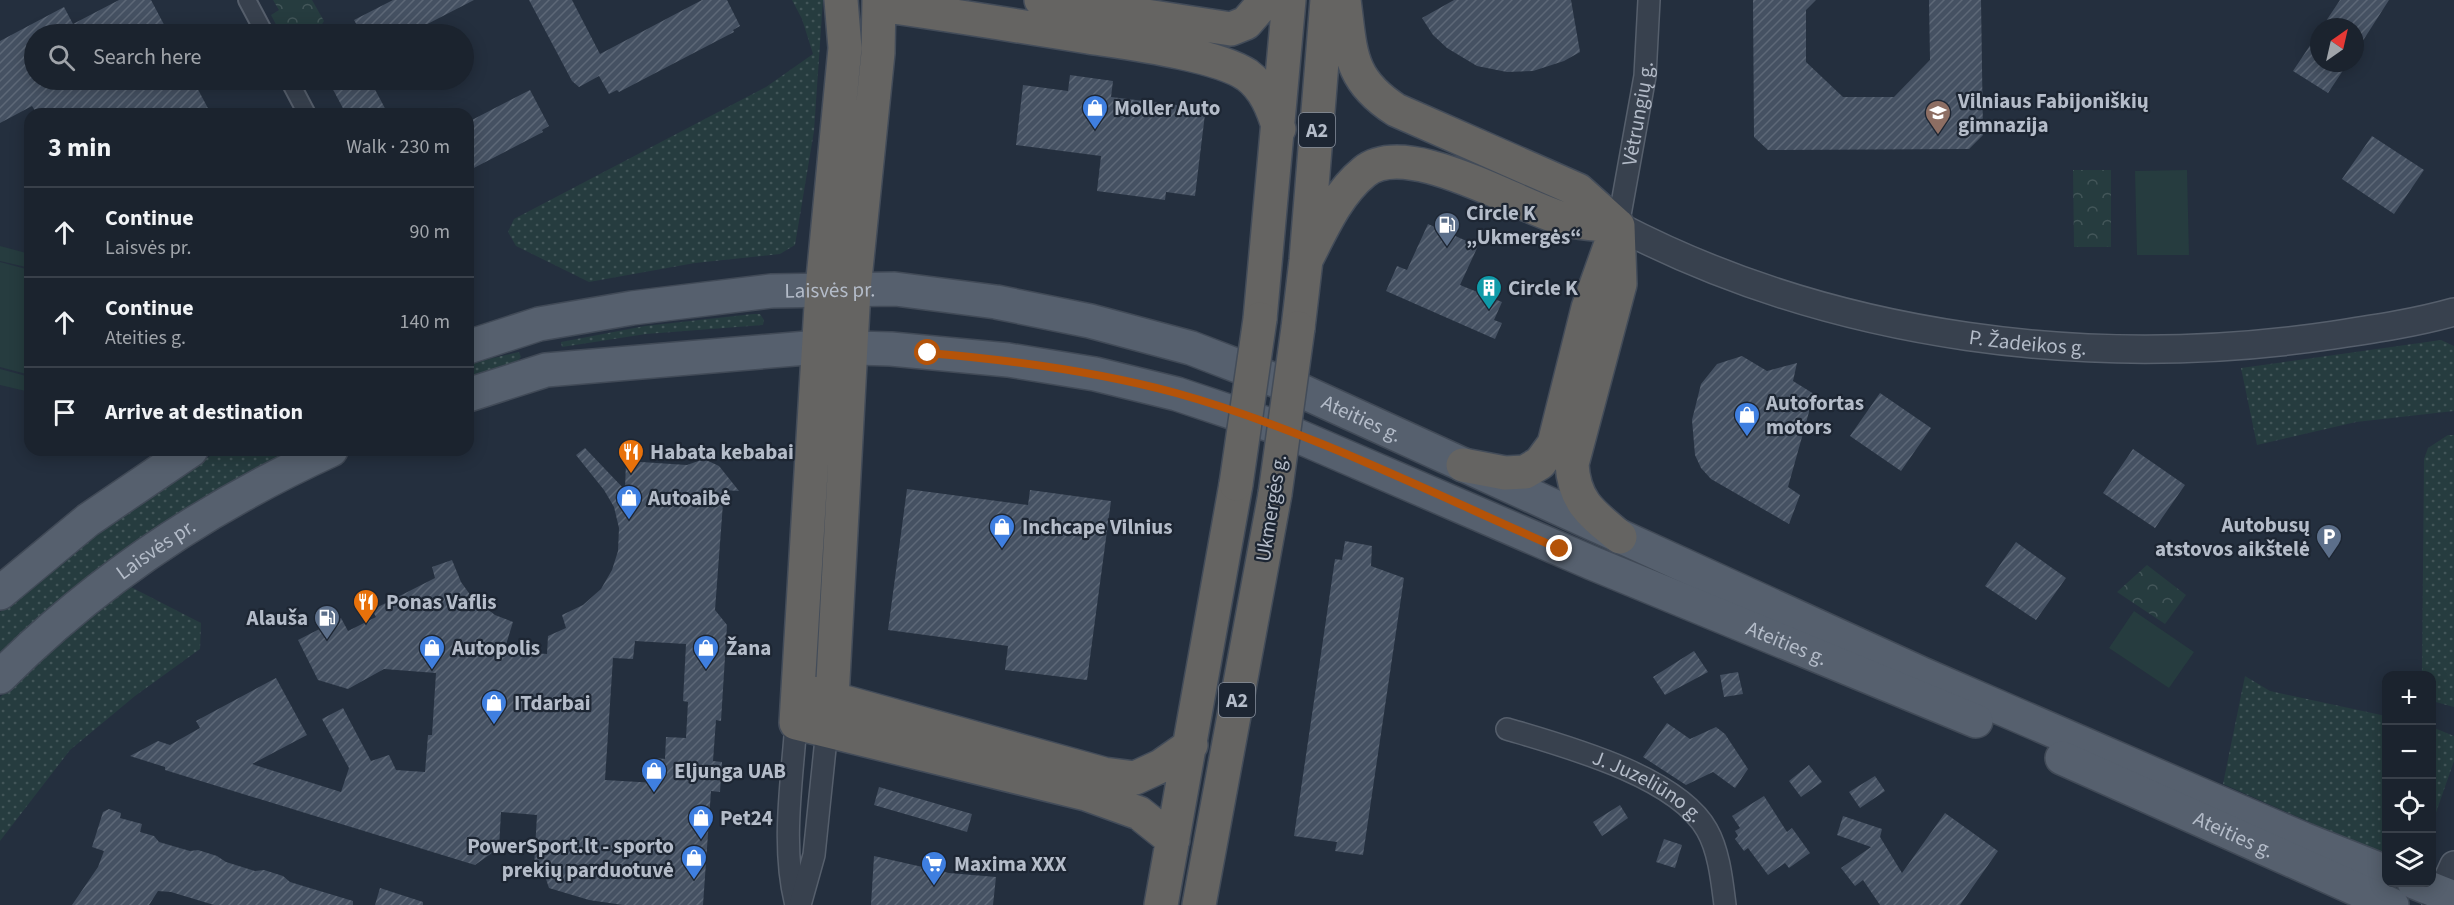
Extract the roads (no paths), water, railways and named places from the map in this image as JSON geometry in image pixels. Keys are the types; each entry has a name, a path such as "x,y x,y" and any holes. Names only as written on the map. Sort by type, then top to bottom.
{"highway":[{"path":"842,0 845,48 822,289 798,690 818,716 1116,804 1139,813 1173,840"},
{"path":"1041,0 1231,29 1246,23 1266,0"},
{"name":"Ukmergės g.","path":"1161,905 1236,484 1260,319 1279,129 1288,0"},
{"name":"Ukmergės g.","path":"1199,905 1275,494 1306,260 1327,0"},
{"path":"1344,0 1354,64 1361,81 1374,96 1396,110 1578,190 1618,226 1620,284 1572,464 1576,494 1591,513 1620,537"},
{"path":"818,716 851,348 875,2 1130,43 1230,67 1246,75 1260,87 1268,99 1279,129"},
{"path":"1306,260 1335,206 1352,185 1365,171 1388,162 1432,166 1567,220 1618,226"},
{"path":"1463,465 1505,473 1525,472 1540,463 1554,444 1599,273 1618,226"},
{"path":"818,716 1104,774 1135,778 1191,744"}],"main road":[{"name":"Laisvės pr.","path":"474,344 539,324 632,308 750,293 854,289 895,290 996,302 1090,321 1191,348"},
{"path":"474,393 546,370 819,347 851,348"},
{"name":"Ateities g.","path":"851,348 1008,360 1095,374 1177,394 1279,428 1592,563 2020,739 2392,905"},
{"name":"Ateities g.","path":"1191,348 1295,388 1933,678 2303,839 2382,870"},
{"path":"0,593 88,520 182,456"},
{"name":"Laisvės pr.","path":"0,677 123,570 159,544 276,475 318,456"}],"street":[{"path":"247,0 260,24"},
{"name":"Vėtrungių g.","path":"1618,226 1645,76 1649,0"},
{"path":"294,90 304,108"},
{"name":"P. Žadeikos g.","path":"1618,226 1658,247 1789,296 1871,318 1956,334 2070,348 2200,348 2281,342 2382,327 2454,312"},
{"path":"798,905 814,855 818,716"},
{"path":"798,905 791,886 789,855 818,716"},
{"name":"J. Juzeliūno g.","path":"1507,729 1599,759 1669,791 1688,803 1709,832 1717,859 1725,905"}],"place":[{"name":"Moller Auto","path":"1095,131"},
{"name":"Vilniaus Fabijoniškių gimnazija","path":"1938,136"},
{"name":"Circle K „Ukmergės“","path":"1447,248"},
{"name":"Circle K","path":"1489,311"},
{"name":"Autofortas motors","path":"1747,438"},
{"name":"Habata kebabai","path":"631,475"},
{"name":"Autoaibė","path":"629,521"},
{"name":"Inchcape Vilnius","path":"1002,550"},
{"name":"Autobusų atstovos aikštelė","path":"2329,560"},
{"name":"Ponas Vaflis","path":"366,625"},
{"name":"Alauša","path":"327,641"},
{"name":"Autopolis","path":"432,671"},
{"name":"Žana","path":"706,671"},
{"name":"ITdarbai","path":"494,726"},
{"name":"Eljunga UAB","path":"654,794"},
{"name":"Pet24","path":"701,841"},
{"name":"PowerSport.lt - sporto prekių parduotuvė","path":"694,881"},
{"name":"Maxima XXX","path":"934,887"}]}
